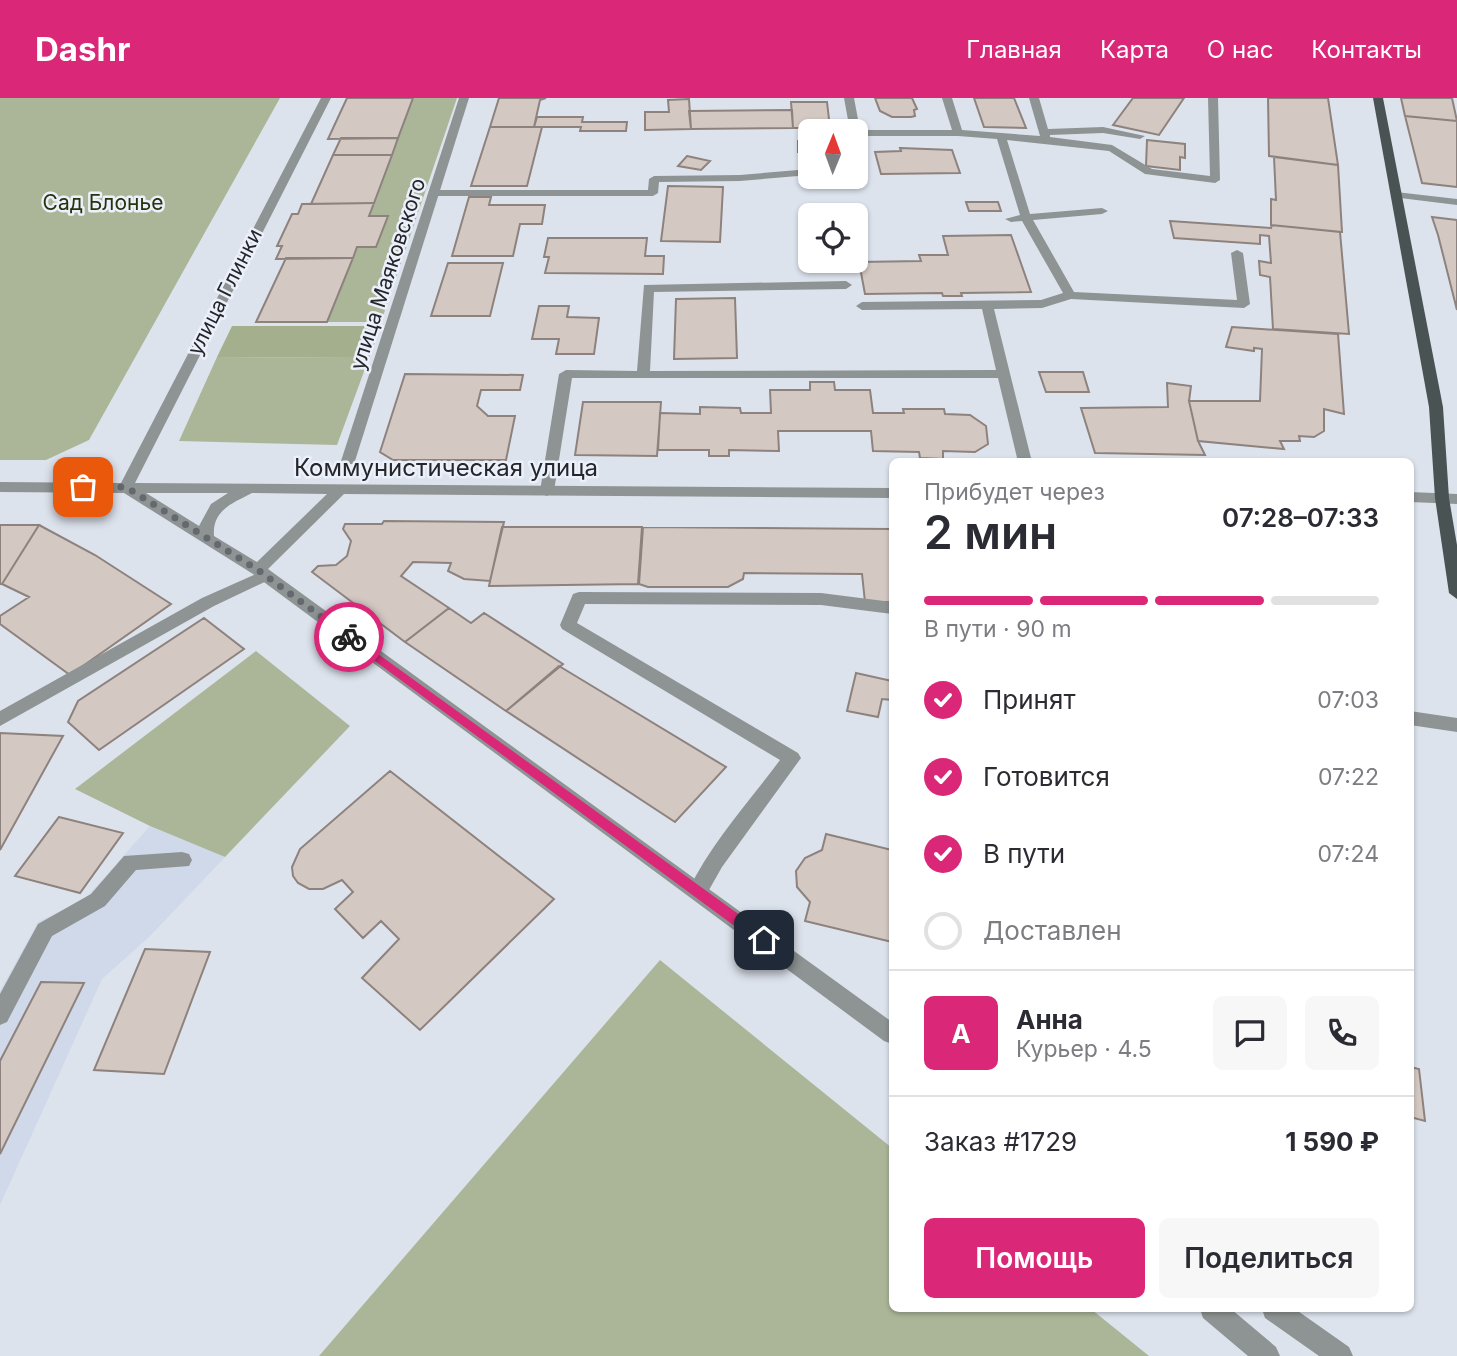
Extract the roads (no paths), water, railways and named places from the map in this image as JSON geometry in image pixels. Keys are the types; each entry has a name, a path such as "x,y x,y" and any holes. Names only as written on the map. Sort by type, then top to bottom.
{"main road":[{"path":"1377,98 1436,407 1450,498 1457,593"}],"street":[{"name":"улица Глинки","path":"126,487 326,98"},
{"name":"улица Маяковского","path":"348,461 464,98"},
{"path":"849,98 853,119"},
{"path":"947,98 958,133"},
{"path":"1034,98 1045,137"},
{"path":"868,132 1045,137 1112,148 1149,172 1215,180 1213,98"},
{"path":"1045,137 1103,130 1140,136"},
{"path":"1001,136 1026,218 1070,295"},
{"path":"434,193 653,193 654,179 740,178 798,173"},
{"path":"1396,195 1457,202"},
{"path":"1011,219 1102,211"},
{"path":"862,306 1042,304 1070,295 1244,304 1237,253"},
{"path":"643,375 648,288 846,285"},
{"path":"987,305 1024,458"},
{"path":"547,491 566,374 1005,374"},
{"name":"Коммунистическая улица","path":"0,487 889,494"},
{"path":"126,487 261,572 889,1032"},
{"path":"206,537 208,517 217,506 244,491 260,489"},
{"path":"226,550 257,552 294,536 306,509 302,500 293,493 279,490"},
{"path":"0,719 261,572 340,490"},
{"path":"1414,497 1450,498"},
{"path":"698,891 715,861 792,758 568,625 579,597 821,599 889,608"},
{"path":"1414,719 1457,725"},
{"path":"0,1015 46,930 98,900 131,862 182,860"},
{"path":"1216,1312 1267,1356"},
{"path":"1278,1312 1340,1356"}],"park label":[{"name":"Сад Блонье","path":"103,203"}]}
